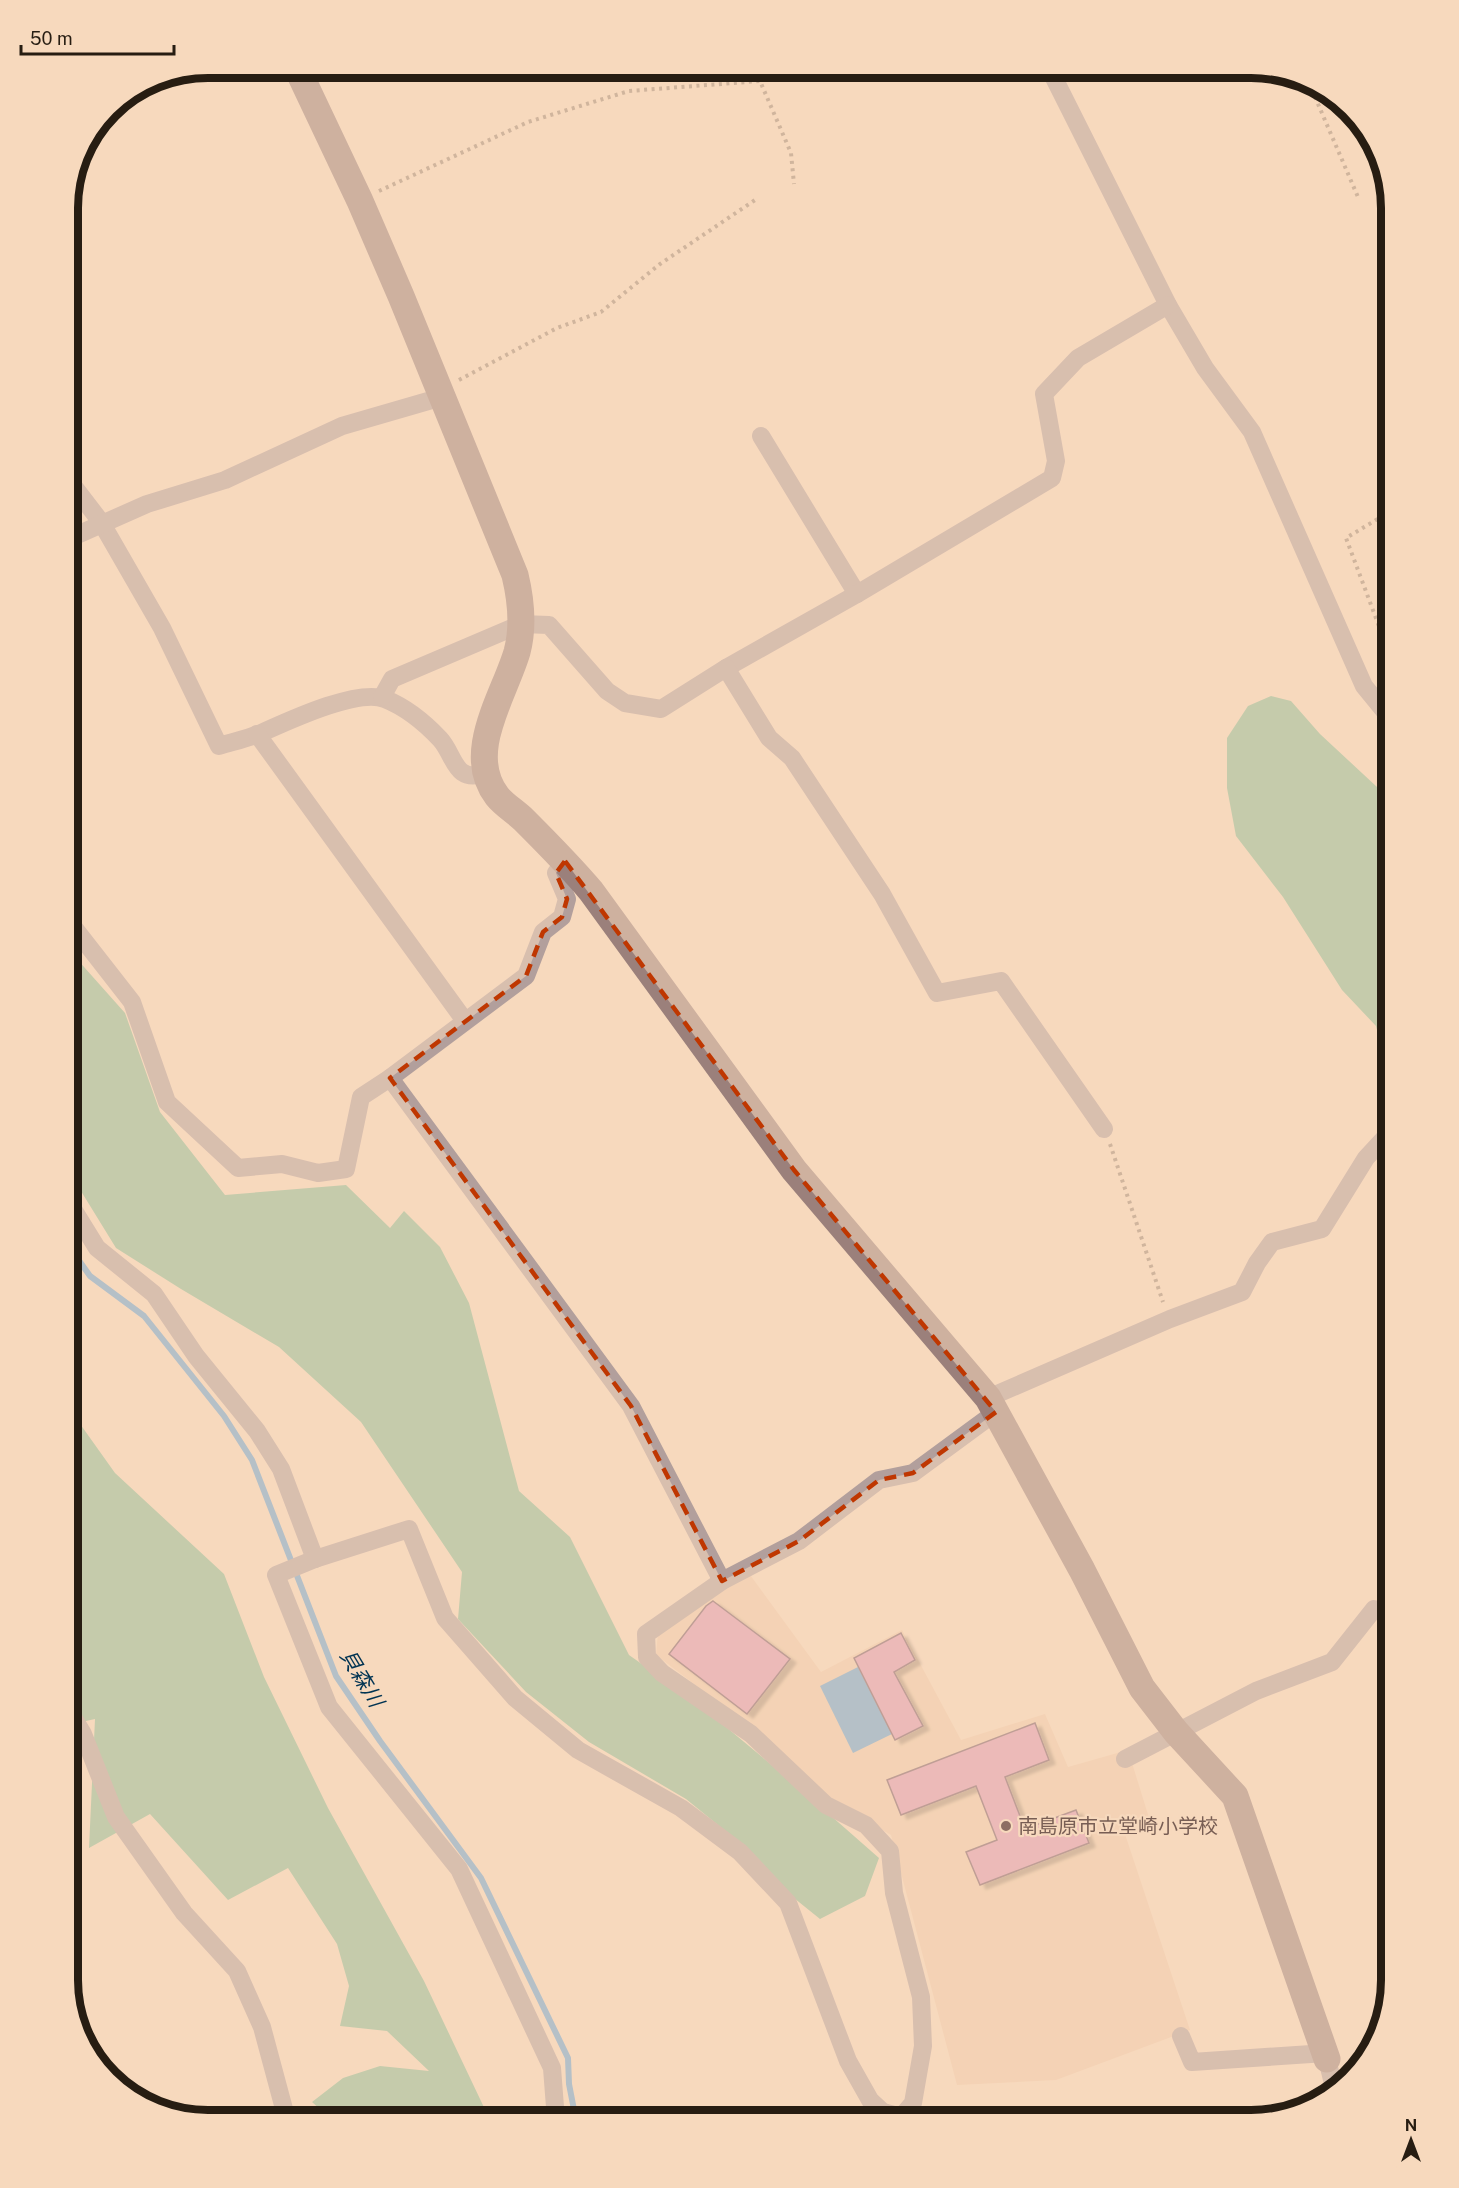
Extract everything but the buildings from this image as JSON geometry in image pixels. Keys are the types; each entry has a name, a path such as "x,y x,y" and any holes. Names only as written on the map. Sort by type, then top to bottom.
{"street":[{"path":"302,78 360,201 514,575 520,599 521,624 517,651 486,737 484,754 485,772 497,796 565,861 591,891 794,1170 992,1405 1082,1570 1142,1688 1176,1732 1235,1796 1327,2056 1333,2080"},
{"path":"1054,78 1168,304 1205,368 1252,432 1364,686 1381,705"},
{"path":"382,698 392,679 521,624 549,626 607,691 625,703 661,709 726,668 858,594 1052,478 1056,461 1044,393 1078,358 1168,304"},
{"path":"78,534 147,504 225,480 342,426 441,393"},
{"path":"761,436 858,594"},
{"path":"78,492 101,522 162,628 219,746 257,735 282,722 362,696 382,698 403,708 441,740 455,766 465,774 475,776 485,772"},
{"path":"726,668 769,738 792,758 875,885 937,993 1000,981 1104,1130"},
{"path":"257,735 465,1022"},
{"path":"78,933 132,1002 167,1102 238,1168 282,1164 318,1173 346,1168 362,1097 526,976 543,932 562,917 567,899 556,873 565,861"},
{"path":"390,1078 631,1406 722,1581"},
{"path":"907,2110 913,2103 923,2046 921,1997 894,1893 890,1851 866,1825 826,1805 751,1734 662,1673 647,1657 646,1634 722,1581 799,1541 879,1480 913,1473 992,1405 1170,1319 1242,1292 1257,1263 1272,1242 1322,1229 1366,1158 1381,1142"},
{"path":"78,1217 97,1248 154,1294 196,1356 257,1431 281,1469 310,1561"},
{"path":"555,2110 552,2068 459,1869 329,1707 276,1575 310,1561 409,1529 445,1618 515,1698 578,1750 681,1808 740,1852 788,1904 848,2061 870,2100 881,2110"},
{"path":"1125,1760 1256,1691 1332,1662 1374,1609 1381,1611"},
{"path":"78,1726 116,1817 184,1913 237,1971 262,2027 284,2110"},
{"path":"1181,2036 1192,2062 1327,2056"}],"path":[{"path":"360,201 528,122 629,91 760,81 790,153 794,184"},
{"path":"1314,94 1358,197"},
{"path":"441,393 557,328 601,312 660,264 758,198"},
{"path":"1381,517 1346,537 1381,632"},
{"path":"1104,1130 1153,1278 1170,1319"}],"highlighted area":[{"path":"565,861 794,1170 996,1412 913,1473 879,1480 799,1541 722,1581 631,1406 390,1078 526,976 543,932 562,917 567,899 556,873"}],"shaded area":[{"name":"南島原市立堂崎小学校","path":"748,1572 821,1672 902,1630 961,1740 1045,1714 1068,1767 1128,1750 1150,1821 1124,1831 1190,2030 1056,2080 957,2085 891,1835 829,1799 744,1722 656,1655 658,1633"}],"green space":[{"path":"1271,696 1291,701 1320,734 1381,791 1381,1046 1376,1026 1342,990 1283,897 1236,836 1227,788 1227,738 1248,706"},
{"path":"78,960 125,1013 160,1112 225,1195 346,1185 390,1228 404,1211 440,1247 469,1303 519,1491 570,1537 629,1655 696,1702 879,1858 865,1896 820,1919 789,1894 745,1847 686,1799 589,1742 526,1692 458,1619 462,1572 361,1422 279,1347 116,1248 78,1186"},
{"path":"78,1421 115,1473 224,1574 264,1677 328,1808 424,1981 485,2110 321,2110 312,2102 343,2078 380,2066 429,2071 387,2031 340,2026 349,1986 337,1944 288,1868 228,1900 150,1814 89,1848 95,1719 78,1723"}],"water":[{"path":"858,1667 892,1734 853,1753 820,1686"}],"waterway":[{"name":"貝森川","path":"78,1259 90,1276 144,1316 224,1416 252,1460 336,1676 380,1741 481,1878 568,2058 569,2084 574,2110"}],"place":[{"name":"南島原市立堂崎小学校","path":"1006,1826"}]}
